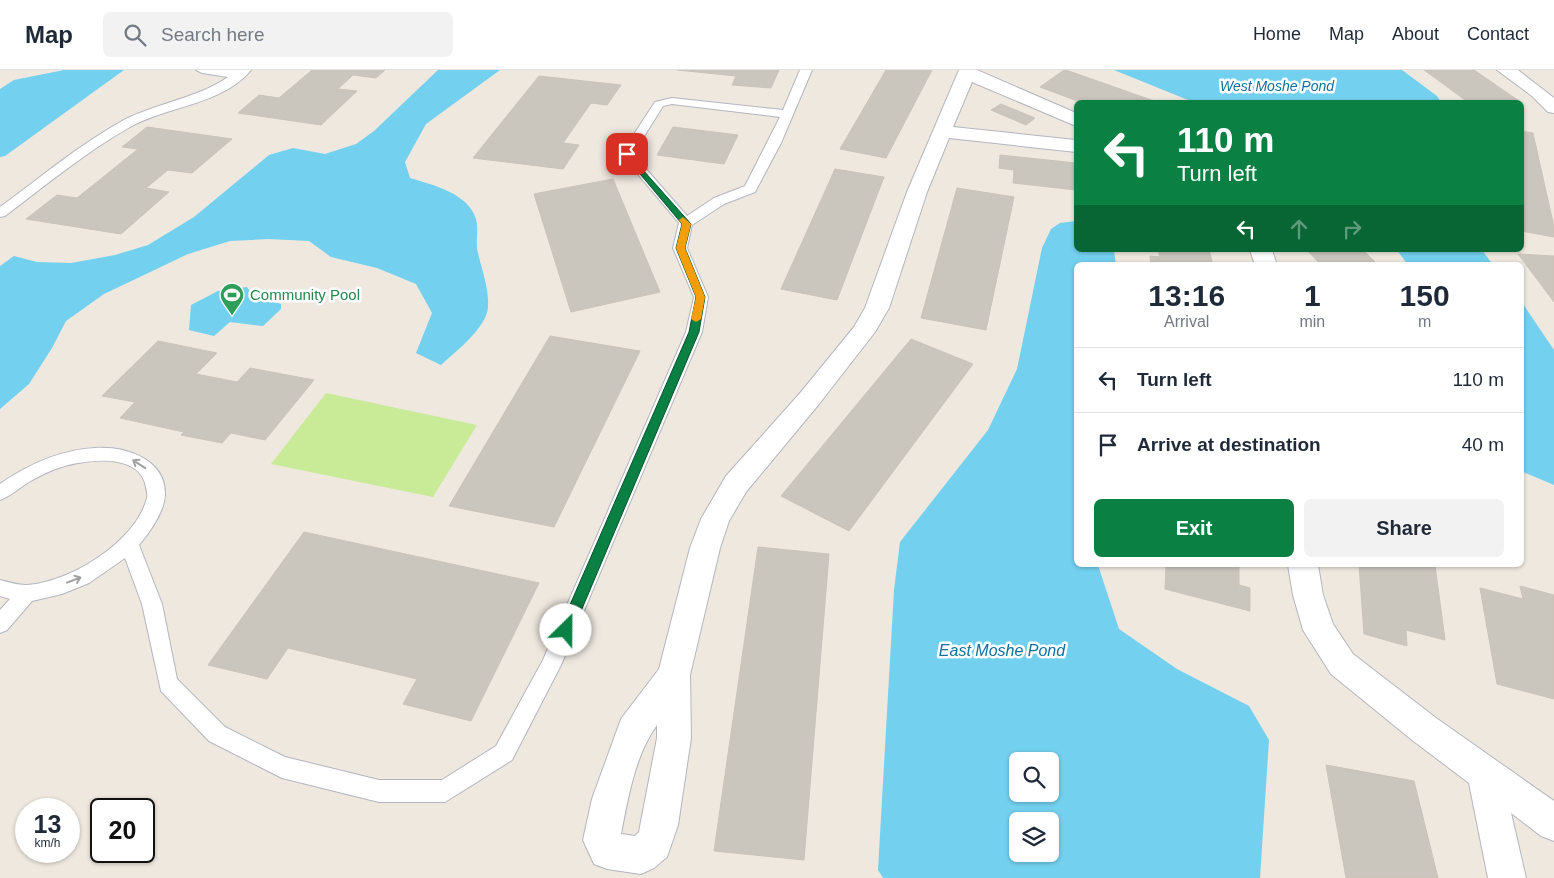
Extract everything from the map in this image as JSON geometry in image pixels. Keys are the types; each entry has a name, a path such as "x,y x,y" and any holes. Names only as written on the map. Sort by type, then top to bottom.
{"street":[{"path":"1506,70 1538,92 1554,108"},
{"path":"674,676 705,548 715,519 736,484 816,391 863,332 885,289 918,192 967,72 1074,119"},
{"path":"943,132 1074,146"},
{"path":"1303,567 1308,595 1319,630 1342,664 1485,774 1554,823"},
{"path":"1485,774 1507,878"}],"lane":[{"path":"202,70 241,72"},
{"path":"129,544 152,604 168,684 217,734 282,767 379,791 445,791 504,753 551,666 694,332 701,297 680,248 686,224 719,201 750,189 775,143 806,70"},
{"path":"0,213 92,145 128,123 218,89 241,72"},
{"path":"686,224 627,154 659,104 672,101 787,114"},
{"path":"0,493 16,480 49,464 82,455 113,453 137,460 153,474 157,495 149,519 129,544 108,562 82,577 54,587 27,593 0,588"},
{"path":"0,624 27,593"}],"green space":[{"path":"326,393 477,425 433,497 271,464"}],"water":[{"path":"64,70 124,70 5,156 0,157 0,89 14,80"},
{"path":"438,70 500,70 426,124 405,162 410,178 439,187 458,196 472,210 477,223 477,249 487,293 487,314 470,338 441,365 416,353 432,313 416,284 377,268 331,257 309,241 268,239 230,241 188,254 104,294 66,321 52,348 29,384 0,409 0,266 14,256 37,262 71,263 115,255 148,245 194,217 269,155 293,148 325,154 356,144 374,131"},
{"name":"West Moshe Pond","path":"1114,70 1402,70 1440,100 1188,100"},
{"name":"East Moshe Pond","path":"1074,221 1074,252 1114,252 1116,262 1074,262 1074,567 1099,567 1119,629 1177,669 1249,706 1269,740 1260,878 883,878 878,870 894,590 900,542 988,430 1017,369 1042,248 1051,229 1060,223"},
{"path":"1398,252 1483,252 1491,262 1406,262"},
{"name":"Community Pool","path":"247,287 253,296 281,304 281,309 263,326 230,322 214,336 189,330 191,305 218,291"},
{"path":"1524,305 1554,350 1554,485 1524,472"}],"building":[{"path":"312,70 385,70 376,78 353,75 338,89 357,91 321,125 238,113 259,95 279,98"},
{"path":"677,70 779,70 771,88 732,85 736,76"},
{"path":"886,70 932,70 886,158 840,149"},
{"path":"1066,70 1151,100 1075,100 1040,87"},
{"path":"1424,70 1474,70 1518,100 1465,100"},
{"path":"539,76 621,85 607,105 591,103 563,143 579,145 563,169 473,158"},
{"path":"1001,104 1035,118 1026,125 991,110"},
{"path":"147,127 232,139 192,173 168,170 146,188 169,192 121,234 26,219 57,195 77,198 138,149 122,147"},
{"path":"673,127 738,135 724,164 657,155"},
{"path":"1524,132 1533,133 1554,227 1554,237 1524,232"},
{"path":"1000,155 1074,163 1074,190 1013,183 1014,170 999,168"},
{"path":"835,169 884,177 837,300 781,289"},
{"path":"613,179 660,292 571,312 534,194"},
{"path":"957,188 1014,197 986,330 921,318"},
{"path":"1159,252 1210,252 1212,262 1151,262 1150,256 1160,257"},
{"path":"1309,252 1365,252 1375,262 1318,262"},
{"path":"1518,254 1554,256 1554,302"},
{"path":"550,336 640,351 554,527 449,506"},
{"path":"911,339 973,364 849,531 781,496"},
{"path":"158,341 217,353 196,374 237,382 250,368 314,380 265,440 231,433 222,443 181,435 184,432 120,418 135,402 102,396"},
{"path":"304,532 539,583 471,721 403,704 417,679 288,648 267,679 208,665"},
{"path":"758,547 829,554 804,860 714,851"},
{"path":"1166,567 1239,567 1239,585 1250,588 1250,611 1165,589"},
{"path":"1359,567 1435,567 1445,640 1406,630 1407,646 1364,634"},
{"path":"1520,586 1554,595 1554,699 1497,684 1480,588 1523,599"},
{"path":"1326,765 1414,781 1438,878 1346,878"}],"slow traffic":[{"path":"683,220 686,224 680,248 701,297 696,319"}],"place":[{"name":"Community Pool","path":"232,316"}],"route":[{"path":"566,630 694,332 701,297 680,248 686,224 627,154"}]}
